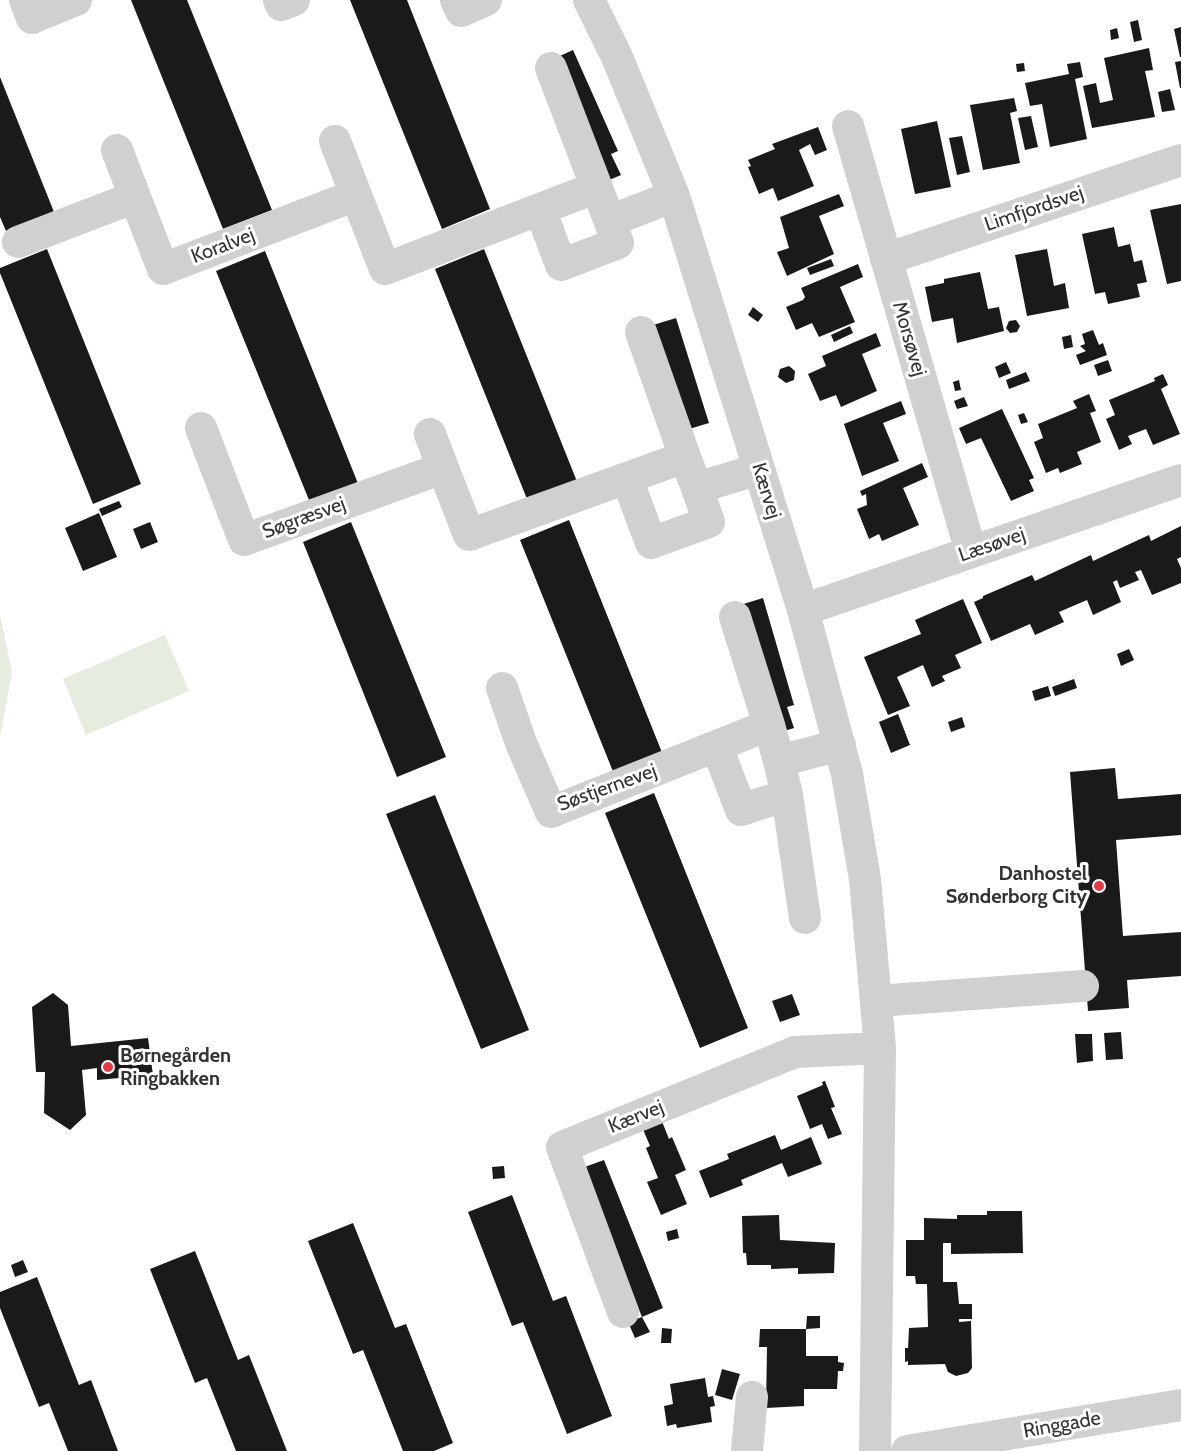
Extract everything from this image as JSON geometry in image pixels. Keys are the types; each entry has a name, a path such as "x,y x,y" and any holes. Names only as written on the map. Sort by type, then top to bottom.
{"street":[{"path":"25,0 32,18 76,0"},
{"path":"279,0 281,5 294,0"},
{"path":"456,0 461,11 486,0"},
{"name":"Kærvej","path":"589,0 617,57 674,196 803,610 840,745 865,879 880,1048 875,1451"},
{"path":"540,210 561,265 618,243 551,68"},
{"name":"Morsøvej","path":"848,126 971,552"},
{"path":"335,141 385,269 597,187"},
{"name":"Koralvej","path":"117,150 163,269 356,195"},
{"name":"Limfjordsvej","path":"886,259 1181,160"},
{"path":"610,221 674,196"},
{"path":"18,242 135,197"},
{"path":"627,479 651,543 709,522 641,332"},
{"name":"Søgræsvej","path":"201,428 244,540 443,468"},
{"path":"430,434 469,535 686,457"},
{"path":"697,489 759,469"},
{"name":"Læsøvej","path":"803,610 1181,480"},
{"path":"735,617 769,725 787,795 805,918"},
{"name":"Søstjernevej","path":"502,688 521,743 551,812 769,725"},
{"path":"779,761 840,745"},
{"path":"717,747 741,810 787,795"},
{"path":"877,1001 1083,986"},
{"name":"Kærvej","path":"623,1312 562,1147 795,1052 880,1048"},
{"path":"747,1451 752,1397"},
{"name":"Ringgade","path":"907,1451 1181,1405"}],"shaded area":[{"path":"0,615 12,672 0,737"},
{"path":"165,635 189,691 86,735 63,679"}],"building":[{"path":"131,0 187,0 272,210 223,229"},
{"path":"350,0 407,0 490,209 442,229"},
{"path":"1138,20 1142,40 1134,42 1130,22"},
{"path":"1181,27 1181,57 1180,57 1174,29"},
{"path":"1117,28 1119,38 1111,40 1110,30"},
{"path":"1149,48 1153,70 1145,71 1155,117 1092,128 1083,86 1096,83 1100,103 1113,100 1104,58"},
{"path":"573,50 618,151 611,154 621,175 607,181 551,60"},
{"path":"1181,61 1181,88 1180,88 1175,62"},
{"path":"1080,62 1083,77 1075,79 1087,139 1050,147 1042,104 1030,106 1025,83 1069,74 1067,64"},
{"path":"1024,63 1025,71 1017,72 1016,64"},
{"path":"0,77 54,212 6,231 0,217"},
{"path":"1170,89 1175,110 1162,112 1158,92"},
{"path":"1014,98 1017,111 1010,113 1020,163 983,170 970,105"},
{"path":"1031,116 1038,147 1025,150 1018,118"},
{"path":"937,121 951,187 915,194 901,129"},
{"path":"818,127 827,150 815,155 810,144 799,150 814,186 778,201 773,188 759,194 748,167 751,166 748,160 775,149 772,144"},
{"path":"962,136 970,172 957,175 949,138"},
{"path":"839,194 844,206 819,216 834,254 787,276 777,252 789,248 780,217"},
{"path":"1181,204 1181,281 1167,284 1150,210"},
{"path":"1114,227 1118,247 1130,244 1134,262 1142,260 1147,282 1137,284 1140,297 1108,304 1105,292 1095,294 1082,234"},
{"path":"47,249 141,484 93,504 0,273 0,268"},
{"path":"484,249 578,484 529,504 435,269"},
{"path":"1047,249 1054,286 1065,283 1069,308 1027,316 1015,255"},
{"path":"265,251 359,486 311,505 216,271"},
{"path":"831,259 834,266 810,275 807,268"},
{"path":"858,264 863,277 840,287 855,322 819,337 812,323 796,330 786,307 803,300 805,297 801,288"},
{"path":"980,272 988,309 999,307 1004,331 957,343 953,318 932,322 925,287 944,283 944,279"},
{"path":"753,307 763,315 758,322 748,315"},
{"path":"676,318 709,423 686,430 653,325"},
{"path":"1016,320 1020,326 1017,332 1010,333 1006,328 1009,321"},
{"path":"850,326 853,333 834,342 831,335"},
{"path":"1093,330 1099,345 1103,343 1107,355 1080,365 1076,355 1086,351 1080,346 1085,344 1082,334"},
{"path":"876,333 881,346 862,354 877,391 841,407 836,395 820,401 808,374 826,366 822,356"},
{"path":"1071,335 1073,347 1064,349 1062,337"},
{"path":"1108,360 1112,371 1098,376 1094,365"},
{"path":"1006,362 1011,373 999,378 995,367"},
{"path":"789,366 795,371 794,380 786,383 778,377 780,369"},
{"path":"1026,372 1030,381 1009,389 1006,380"},
{"path":"1163,374 1168,385 1161,389 1180,434 1153,445 1146,429 1128,436 1132,444 1119,450 1106,419 1115,415 1109,400 1155,381 1154,378"},
{"path":"959,380 961,390 955,391 953,382"},
{"path":"1089,394 1096,411 1090,413 1101,442 1077,452 1082,464 1060,473 1058,468 1046,473 1034,442 1043,438 1038,424 1077,408 1073,401"},
{"path":"964,397 968,406 957,409 954,401"},
{"path":"901,401 906,414 883,423 899,461 862,476 844,424"},
{"path":"1002,409 1034,478 1029,480 1034,491 1011,501 981,438 966,444 959,428"},
{"path":"1024,413 1028,422 1021,424 1018,415"},
{"path":"922,463 928,477 903,488 919,525 882,541 879,534 869,539 857,509 867,505 866,494 862,496 860,491"},
{"path":"119,501 122,507 102,516 99,509"},
{"path":"99,513 117,557 83,571 65,528"},
{"path":"569,520 663,755 614,774 520,540"},
{"path":"150,522 158,542 141,549 133,529"},
{"path":"351,522 446,757 397,777 303,542"},
{"path":"1181,526 1181,557 1177,559 1181,568 1181,583 1152,595 1141,570 1135,572 1139,580 1120,588 1117,580 1113,582 1121,602 1093,615 1087,600 1059,612 1064,622 1035,635 1030,624 991,641 974,602 983,596 1032,575 1035,581 1091,555 1093,561 1149,535 1151,541"},
{"path":"763,598 794,705 787,707 794,728 778,733 740,605"},
{"path":"963,599 982,643 955,655 961,668 942,676 945,681 932,687 923,665 897,677 910,706 888,715 864,657 921,634 915,620"},
{"path":"1129,649 1134,660 1121,666 1117,654"},
{"path":"1074,679 1077,688 1055,696 1052,687"},
{"path":"1048,686 1051,696 1035,701 1032,691"},
{"path":"898,714 910,745 891,753 879,722"},
{"path":"962,717 965,727 951,732 948,722"},
{"name":"Danhostel Sønderborg City","path":"1115,768 1118,799 1181,794 1181,835 1116,840 1123,936 1181,932 1181,976 1127,980 1129,1008 1088,1011 1070,772"},
{"path":"654,793 748,1028 700,1048 605,813"},
{"path":"435,795 529,1030 481,1049 386,814"},
{"path":"53,993 68,1005 71,1046 148,1038 153,1075 97,1080 97,1068 82,1070 86,1115 70,1130 44,1113 45,1072 36,1072 32,1007"},
{"path":"792,994 800,1015 780,1022 772,1001"},
{"path":"1121,1032 1123,1059 1106,1060 1104,1033"},
{"path":"1075,1034 1092,1034 1093,1061 1077,1063"},
{"path":"825,1081 835,1107 831,1108 842,1134 828,1139 822,1124 810,1129 797,1096 823,1085 822,1082"},
{"path":"661,1119 669,1139 672,1137 686,1170 675,1175 687,1204 661,1215 647,1182 658,1178 646,1148 650,1146 642,1127"},
{"path":"775,1135 781,1150 811,1137 822,1164 788,1177 782,1163 741,1180 743,1185 710,1198 699,1171 729,1159 727,1154"},
{"path":"604,1160 663,1308 642,1317 582,1168"},
{"path":"504,1166 505,1178 493,1179 492,1167"},
{"path":"512,1195 553,1301 566,1296 612,1416 567,1434 523,1322 512,1326 468,1212"},
{"path":"987,1211 1022,1211 1023,1253 951,1254 951,1243 943,1243 943,1282 957,1282 959,1304 972,1304 972,1319 959,1319 959,1322 971,1321 972,1368 968,1373 956,1376 948,1372 945,1364 908,1365 908,1361 905,1362 905,1348 908,1348 909,1328 928,1327 927,1284 916,1284 915,1276 906,1276 906,1240 924,1240 924,1218 957,1219 957,1215 987,1215"},
{"path":"779,1215 780,1240 835,1243 834,1273 798,1274 798,1268 771,1269 771,1265 747,1265 746,1253 743,1253 742,1216"},
{"path":"353,1223 395,1328 406,1324 453,1443 434,1451 403,1451 363,1350 353,1354 308,1241"},
{"path":"677,1229 679,1238 668,1241 666,1232"},
{"path":"195,1251 238,1360 249,1355 287,1451 236,1451 207,1378 195,1383 150,1269"},
{"path":"23,1260 28,1272 15,1277 11,1265"},
{"path":"37,1277 79,1385 91,1380 118,1451 68,1451 49,1403 39,1407 0,1308 0,1292"},
{"path":"807,1316 820,1316 820,1328 806,1329"},
{"path":"642,1317 650,1332 635,1338 628,1322"},
{"path":"662,1328 672,1329 671,1343 661,1343"},
{"path":"760,1329 806,1329 806,1356 838,1356 838,1362 844,1363 843,1371 838,1371 837,1389 804,1389 804,1406 766,1408 767,1347 759,1347"},
{"path":"722,1369 740,1374 732,1400 715,1395"},
{"path":"705,1378 708,1397 713,1396 715,1406 710,1407 712,1422 677,1428 676,1424 667,1426 664,1406 673,1404 670,1384"}],"place":[{"name":"Danhostel Sønderborg City","path":"1099,886"},
{"name":"Børnegården Ringbakken","path":"108,1067"}]}
